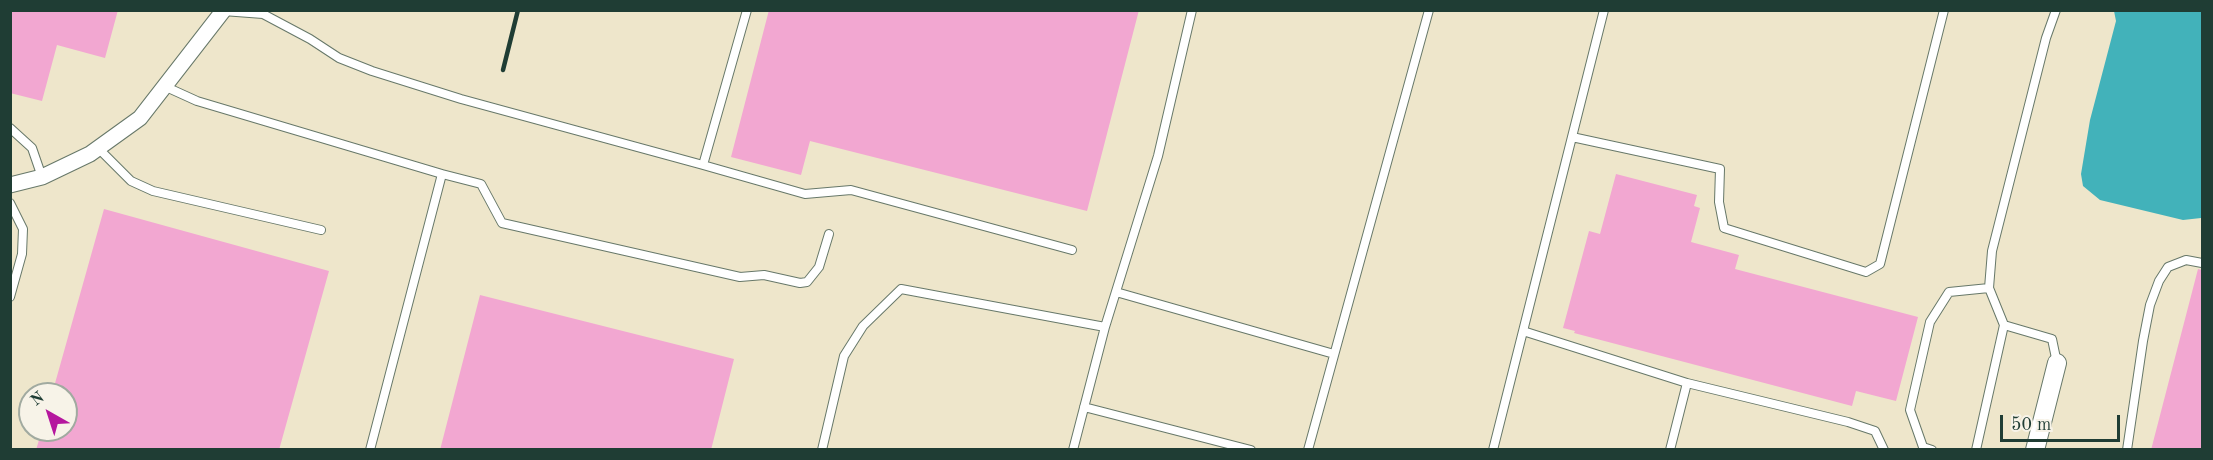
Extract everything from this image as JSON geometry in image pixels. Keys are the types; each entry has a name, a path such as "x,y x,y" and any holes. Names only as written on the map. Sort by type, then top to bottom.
{"street":[{"path":"10,185 42,177 98,148 140,118 223,11"},
{"path":"2035,450 2057,363"}],"lane":[{"path":"703,165 747,10"},
{"path":"1073,450 1105,327 1158,156 1192,10"},
{"path":"1308,450 1429,10"},
{"path":"1493,450 1604,10"},
{"path":"1572,137 1719,169 1719,202 1724,228 1866,272 1880,264 1944,10"},
{"path":"1976,450 2004,325 1989,288 1992,251 2046,38 2056,10"},
{"path":"223,11 263,14 310,39 339,58 460,99 804,194 851,190 1072,250"},
{"path":"164,86 196,101 481,184 488,193 502,223 740,277 764,274 800,283 807,282 819,267 829,234"},
{"path":"10,128 32,148 42,177"},
{"path":"98,148 131,181 153,191 321,230"},
{"path":"370,450 442,174"},
{"path":"10,203 23,229 22,254 10,297"},
{"path":"2127,450 2143,341 2150,306 2159,282 2168,267 2186,260 2202,263"},
{"path":"1932,450 1923,447 1910,410 1930,322 1949,292 1989,288"},
{"path":"822,450 844,356 863,326 901,289 1105,327"},
{"path":"1116,292 1334,354"},
{"path":"2004,325 2052,339 2057,363"},
{"path":"1523,331 1687,383 1848,422 1875,431 1884,450"},
{"path":"1670,450 1687,383"},
{"path":"1084,407 1251,450"}],"water":[{"path":"2114,11 2202,11 2201,218 2183,220 2100,200 2083,186 2081,174 2090,120 2116,21"}],"building":[{"path":"10,10 118,10 105,58 57,45 42,101 10,93"},
{"path":"769,10 1139,10 1087,211 810,141 801,175 731,157"},
{"path":"1616,174 1697,195 1694,206 1700,208 1691,242 1739,255 1735,269 1918,317 1896,401 1856,391 1852,406 1574,333 1575,331 1563,328 1589,231 1600,234"},
{"path":"104,209 329,271 279,450 36,450 38,442 78,442 78,382 55,382"},
{"path":"2198,269 2202,270 2202,450 2151,450"},
{"path":"480,295 734,359 711,450 440,450"}],"railway":[{"path":"503,70 518,10"}]}
